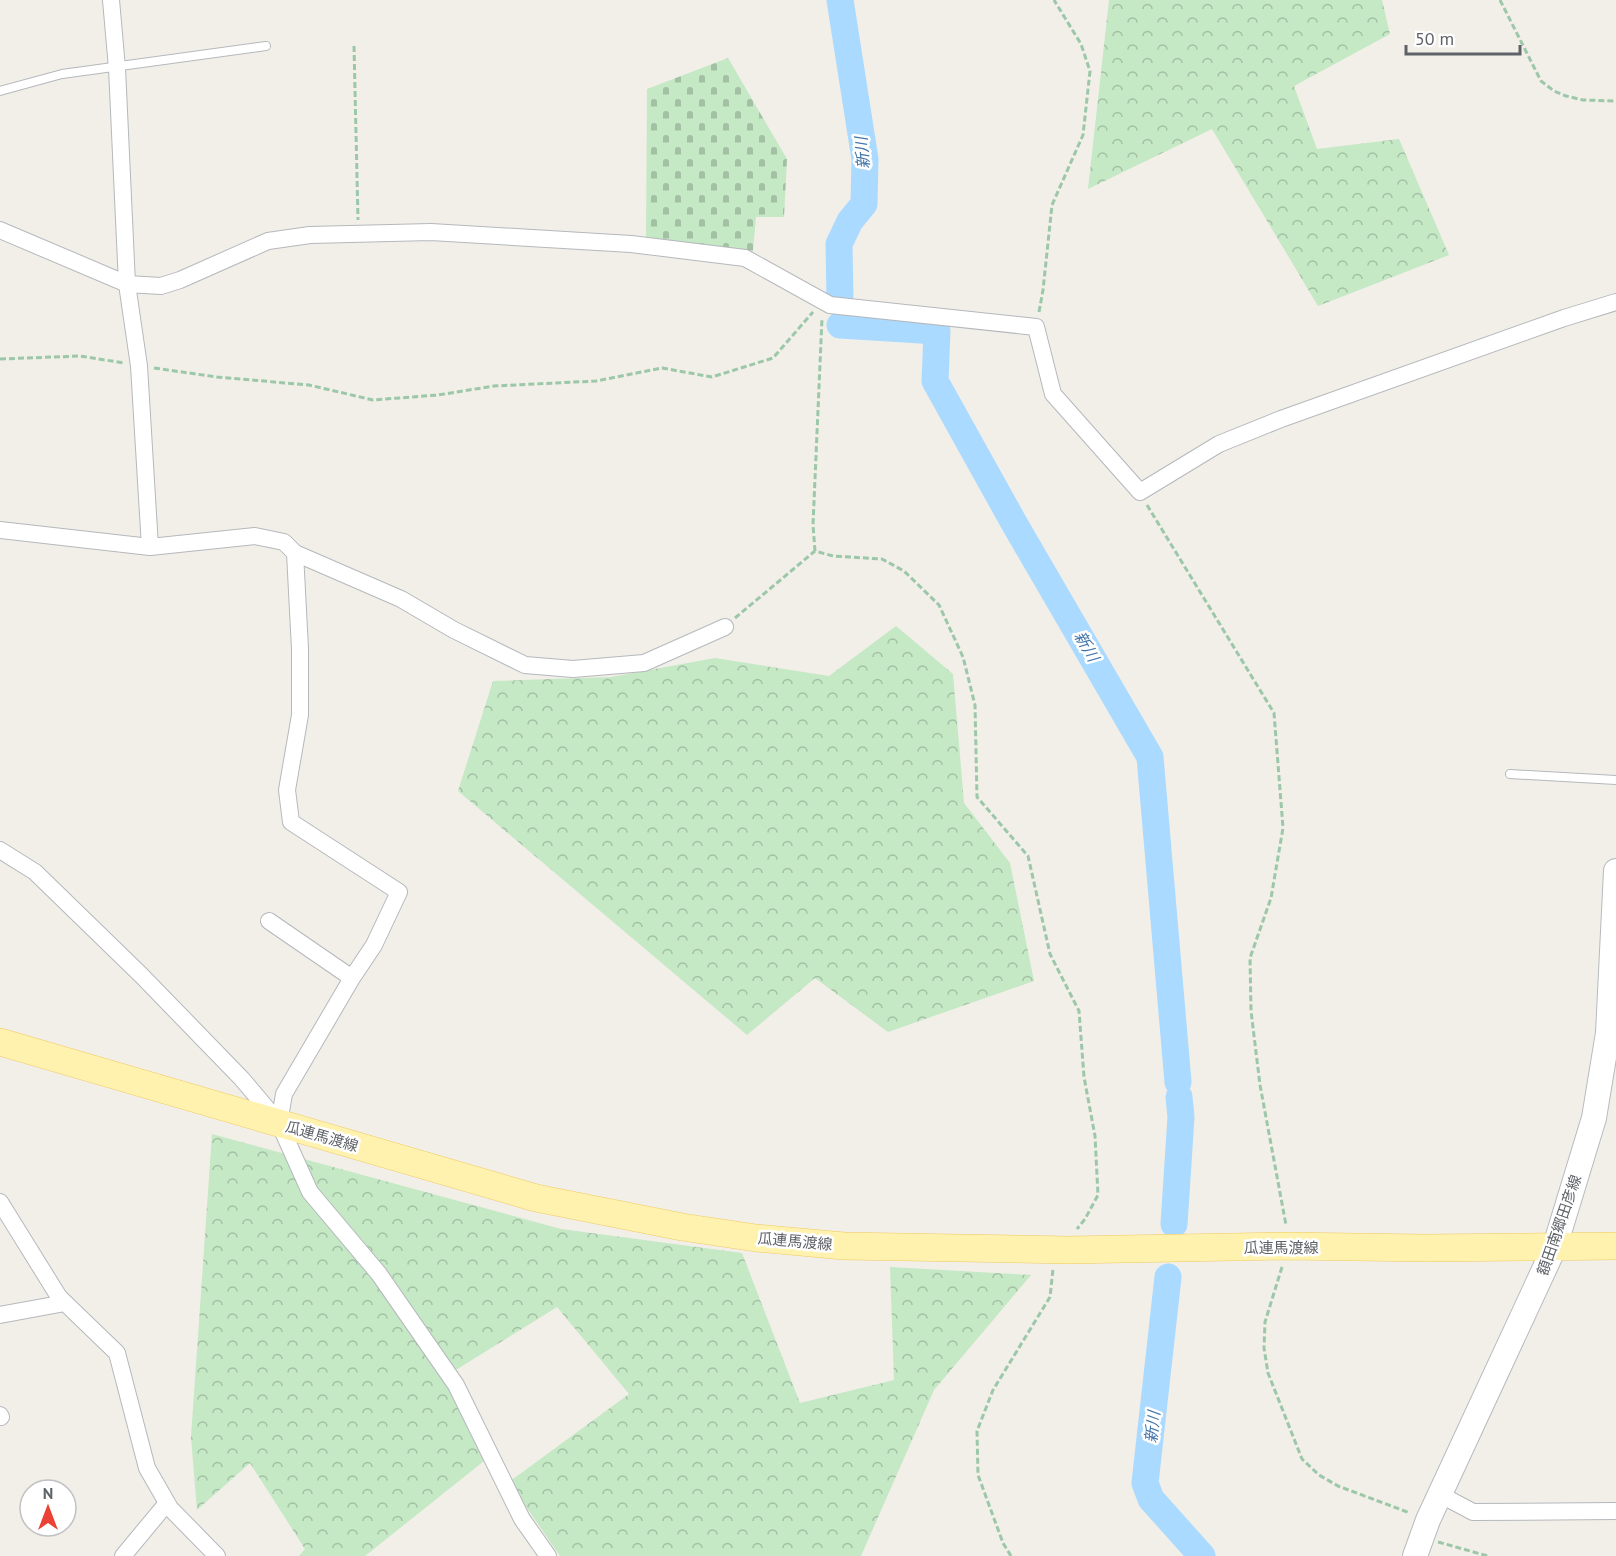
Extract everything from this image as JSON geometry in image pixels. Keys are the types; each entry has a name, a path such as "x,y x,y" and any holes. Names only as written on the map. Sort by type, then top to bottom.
{"main road":[{"name":"額田南郷田彦線","path":"1422,1538 1555,1246 1596,1107 1608,1033 1616,871"},
{"name":"瓜連馬渡線","path":"0,1042 536,1198 682,1227 756,1238 844,1246 1062,1250 1287,1246 1616,1245"}],"street":[{"path":"111,0 117,68 127,284 139,366 150,547"},
{"path":"0,230 127,284 161,286 180,280 268,241 310,235 431,232 631,244 745,258 830,305 1036,327 1053,394 1140,492 1219,444 1281,418 1564,318 1616,302"},
{"path":"0,530 150,547 255,536 284,542 295,553 401,599 454,630 525,665 573,669 644,663 725,627"},
{"path":"279,1123 284,1094 374,945 399,892 291,822 286,790 300,714 300,649 295,553"},
{"path":"0,850 35,872 142,976 242,1079 279,1123 310,1192 380,1274 456,1385 522,1519 548,1556"},
{"path":"269,921 352,978"},
{"path":"0,1202 59,1297 117,1353 147,1468 167,1503 217,1556"},
{"path":"0,1315 65,1303"},
{"path":"1441,1495 1473,1512 1616,1510"},
{"path":"123,1556 167,1503"}],"lane":[{"path":"0,91 62,74 266,46"},
{"path":"1510,774 1616,780"}],"path":[{"path":"1036,327 1043,290 1052,205 1083,135 1090,71 1081,44 1054,0"},
{"path":"1500,0 1541,81 1554,91 1566,96 1583,100 1616,101"},
{"path":"354,46 358,234"},
{"path":"0,359 80,356 217,377 309,385 372,400 438,395 494,386 596,381 662,368 712,377 773,358 823,302"},
{"path":"815,551 813,525 823,302"},
{"path":"1140,492 1274,713 1283,828 1271,898 1250,958 1251,1011 1260,1085 1282,1196 1287,1246 1264,1322 1264,1348 1268,1373 1302,1459 1319,1475 1422,1538 1488,1556"},
{"path":"725,627 815,551"},
{"path":"815,551 833,556 882,559 904,571 939,605 963,657 975,705 977,797 1028,856 1050,954 1079,1011 1084,1077 1095,1136 1098,1195 1085,1219 1062,1250 1050,1297 993,1390 977,1431 978,1475 1003,1543 1011,1556"}],"green space":[{"path":"1109,0 1382,0 1390,34 1294,86 1317,149 1399,139 1449,255 1318,306 1212,129 1088,189"},
{"path":"728,58 787,159 784,217 756,217 753,251 646,237 647,89"},
{"path":"896,626 953,674 964,803 1010,863 1034,981 888,1032 815,978 747,1035 458,791 493,681 611,677 715,658 829,676"},
{"path":"212,1134 561,1229 742,1253 800,1403 894,1380 890,1267 1031,1275 934,1390 861,1556 560,1556 509,1482 629,1394 557,1307 443,1378 484,1461 365,1556 299,1556 305,1549 250,1463 197,1510 191,1437"}],"waterway":[{"name":"新川","path":"840,0 865,159 864,204 850,221 839,244 840,300"},
{"name":"新川","path":"840,325 937,331 935,381 1014,523 1150,757 1178,1082"},
{"name":"新川","path":"1174,1224 1181,1117 1179,1097"},
{"name":"新川","path":"1168,1277 1145,1483 1151,1499 1202,1556"}]}
